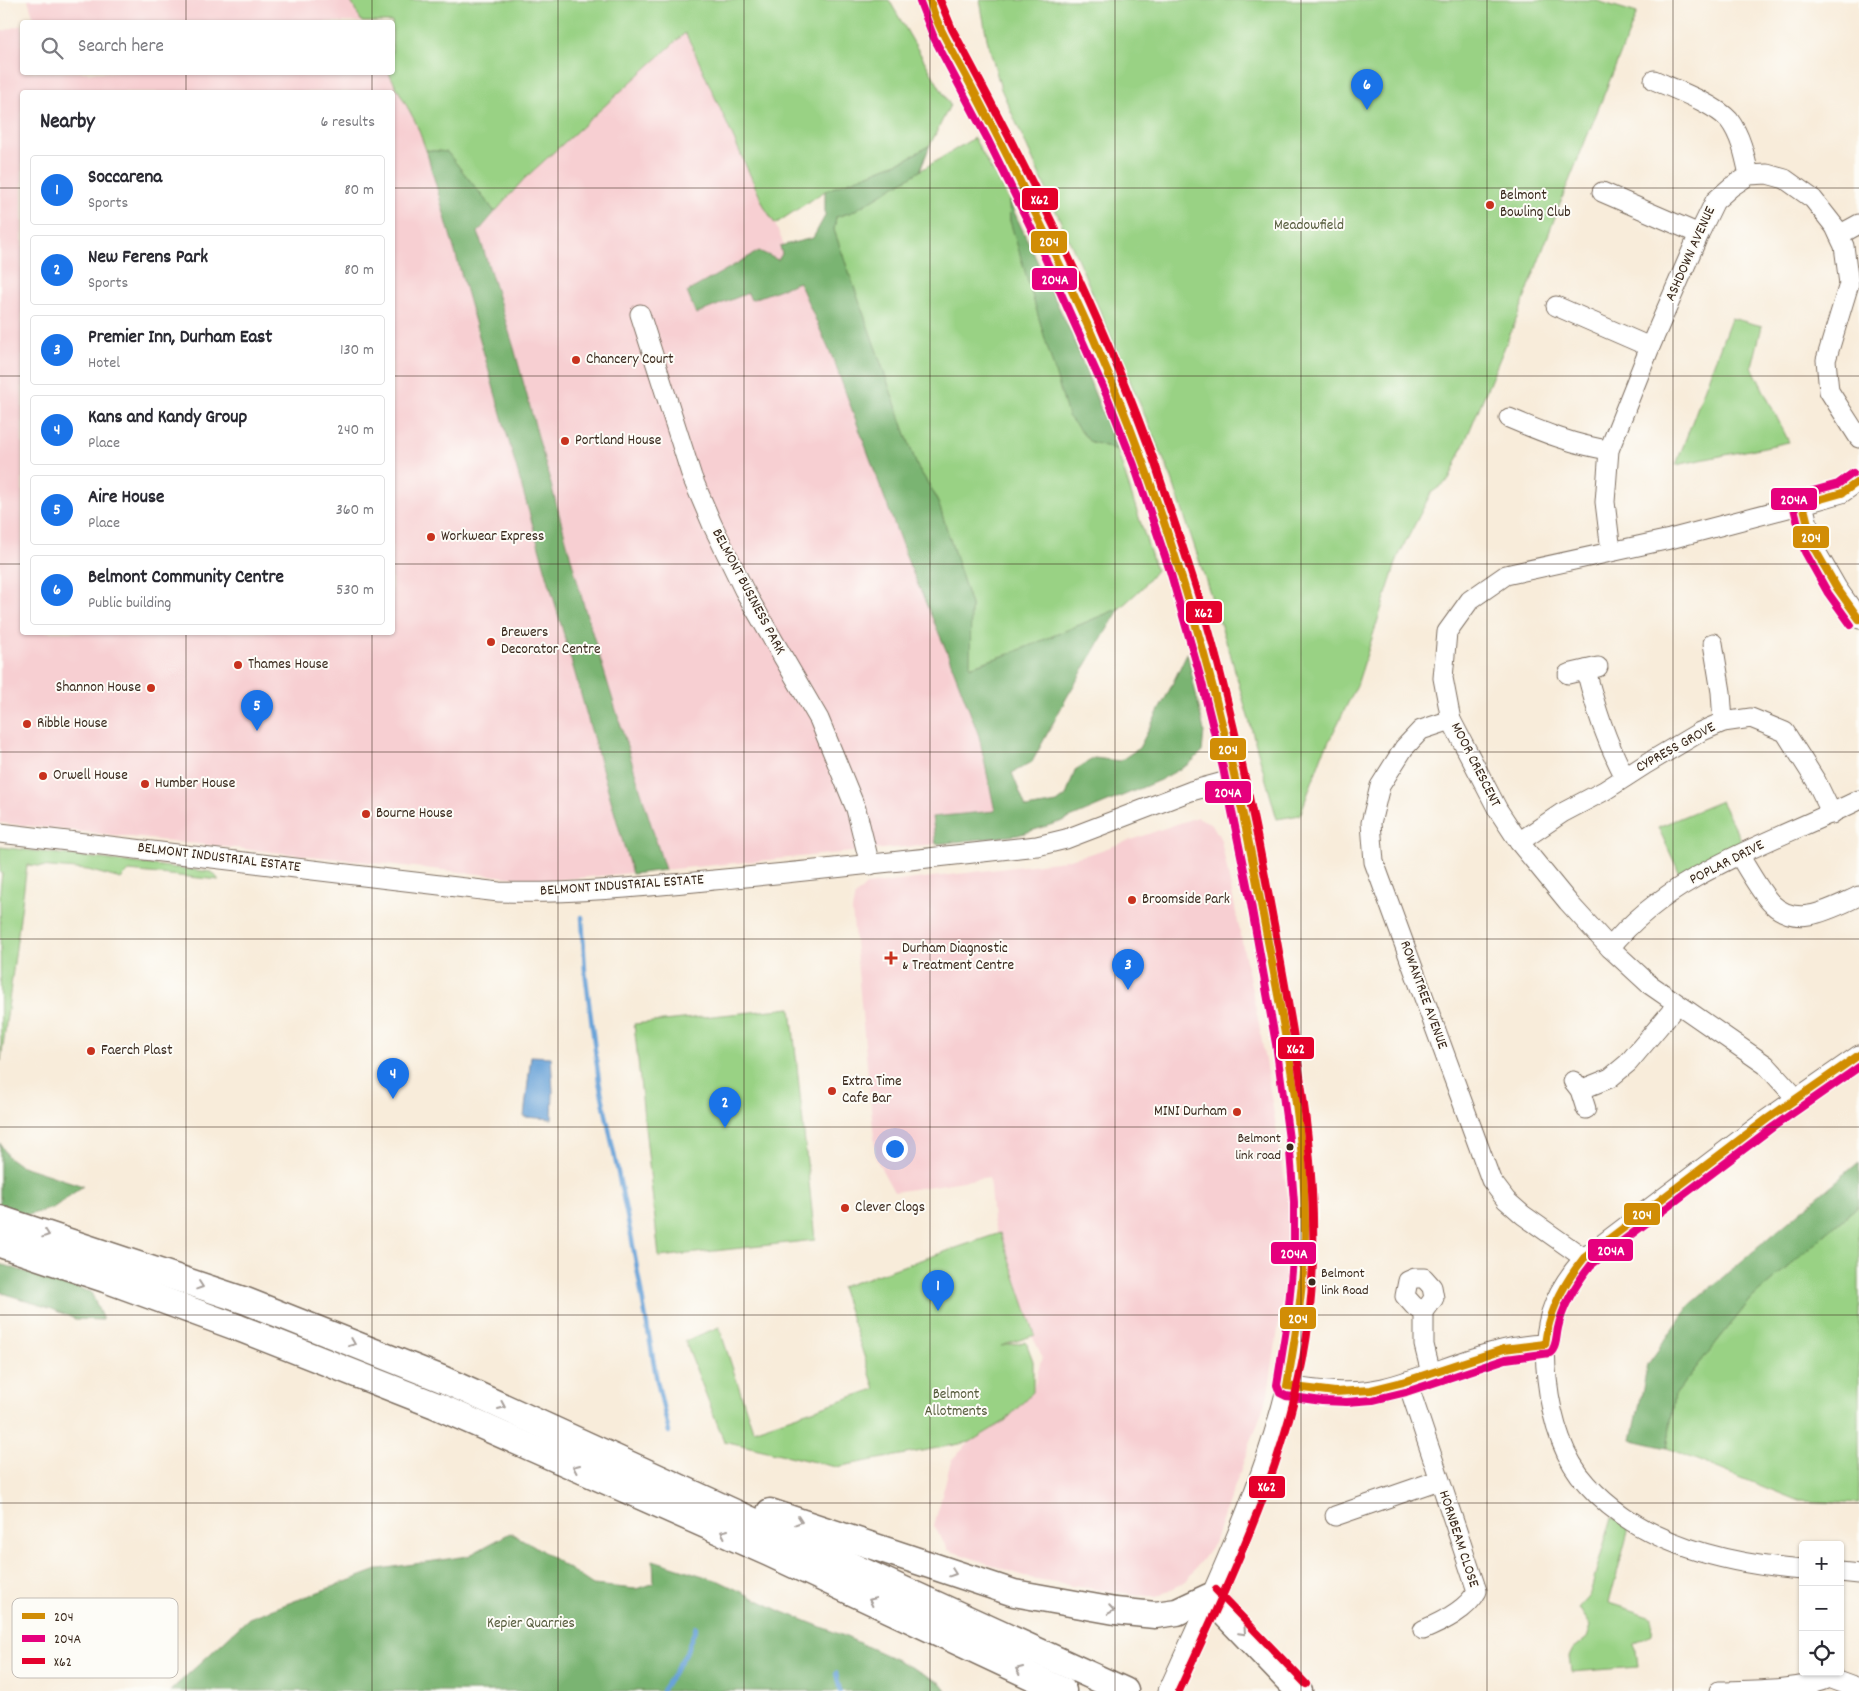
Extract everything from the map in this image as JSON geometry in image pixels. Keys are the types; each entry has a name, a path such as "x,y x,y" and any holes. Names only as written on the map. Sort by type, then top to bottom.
{"highway":[{"path":"0,1219 246,1301 442,1379 589,1444 1125,1691"},
{"path":"0,1244 230,1324 435,1405 769,1553 1063,1691"},
{"path":"589,1444 754,1506 1014,1593 1115,1611 1155,1615 1176,1612 1209,1597 1299,1691"}],"street":[{"path":"930,0 943,33 1028,195 1087,321 1139,448 1188,592 1220,713 1249,845 1286,1048 1297,1122 1304,1193 1303,1278 1298,1324 1287,1386 1256,1488 1168,1691"},
{"path":"1654,80 1712,107 1728,120 1742,144 1749,175 1767,174 1785,179 1813,200 1835,226 1844,246 1849,284 1826,360 1829,391 1859,438"},
{"name":"ASHDOWN AVENUE","path":"1612,551 1604,502 1609,450 1650,347 1715,201 1749,175"},
{"path":"1602,192 1699,234"},
{"path":"1839,235 1859,224"},
{"path":"1556,306 1650,347"},
{"name":"BELMONT BUSINESS PARK","path":"640,314 692,477 744,590 819,719 856,809 870,865"},
{"path":"1509,418 1551,436 1587,447 1609,450"},
{"name":"MOOR CRESCENT","path":"1797,1098 1766,1065 1649,984 1610,948 1568,902 1519,842 1498,810 1451,720 1443,678 1447,632 1470,600 1506,576 1670,539 1803,504 1842,493 1859,481"},
{"path":"1803,504 1814,548 1837,588 1859,620"},
{"path":"1712,643 1721,692 1723,722"},
{"path":"1584,671 1610,747 1625,777"},
{"name":"CYPRESS GROVE","path":"1519,842 1562,813 1700,732 1723,722 1751,718 1785,732 1816,782 1832,814"},
{"name":"ROWANTREE AVENUE","path":"1451,720 1420,730 1404,748 1380,786 1371,823 1374,862 1491,1180 1506,1200 1523,1215 1584,1258"},
{"name":"BELMONT INDUSTRIAL ESTATE","path":"0,833 499,892 540,893 608,890 870,865 1037,846 1066,839 1192,791 1234,779"},
{"name":"POPLAR DRIVE","path":"1610,948 1621,934 1645,912 1685,885 1739,855 1859,800"},
{"path":"1739,855 1771,904 1786,914 1806,916 1831,909 1859,896"},
{"path":"1586,1109 1576,1085 1610,1078 1628,1063 1677,1005"},
{"path":"1799,1569 1719,1558 1680,1545 1641,1526 1606,1503 1586,1483 1568,1457 1557,1430 1548,1391 1545,1344 1549,1317 1559,1292 1569,1275 1584,1258 1797,1098 1859,1055"},
{"path":"1424,1312 1424,1345 1431,1373"},
{"path":"1287,1386 1314,1390 1356,1392 1382,1388 1486,1354 1525,1344 1545,1344"},
{"name":"HORNBEAM CLOSE","path":"1407,1380 1477,1591 1472,1600 1464,1606 1436,1625 1423,1630"},
{"name":"HORNBEAM CLOSE","path":"1335,1516 1439,1480"},
{"path":"1844,1572 1859,1574"},
{"path":"1719,1691 1816,1684 1828,1676"},
{"path":"1832,1676 1859,1689"}],"shaded area":[{"path":"28,0 350,0 361,20 35,20"},
{"path":"20,26 20,75 390,75 416,123 426,150 495,212 524,179 685,33 765,208 775,224 834,361 909,564 947,652 979,736 995,811 933,817 936,844 546,881 0,823 0,32"},
{"path":"1197,817 1212,824 1221,840 1259,1024 1290,1210 1288,1264 1268,1395 1214,1543 1186,1581 1157,1597 1036,1580 948,1550 934,1526 951,1461 970,1442 1005,1421 1033,1392 1042,1356 1031,1334 993,1221 989,1177 894,1192 876,1159 852,910 855,896 866,885 1057,862 1093,853"}],"green space":[{"path":"350,0 889,0 950,105 930,145 907,159 825,191 775,224 765,208 685,33 524,179 495,212 447,152 426,150 416,123 390,75 395,75 395,20 361,20"},
{"name":"Meadowfield","path":"980,0 1594,0 1637,13 1561,201 1521,308 1449,480 1431,493 1398,557 1357,685 1322,755 1300,815 1277,819 1230,653 1172,479 1083,271 1001,89 987,39"},
{"path":"974,138 1009,201 1010,221 1089,441 1117,450 1156,570 1141,589 1120,608 1012,653 969,667 971,605 940,508 934,493 917,466 834,230 836,217 852,212"},
{"path":"930,145 920,171 852,212 836,217 834,230 917,466 934,493 940,508 971,605 970,667 1012,653 1120,608 1067,697 1032,762 1012,773 1026,808 1057,803 1066,796 1075,770 1094,758 1120,761 1139,748 1187,653 1204,731 1202,752 1189,764 1160,780 1063,821 1018,835 936,844 932,817 995,811 979,736 947,652 909,564 834,361 799,282 751,300 748,293 696,314 687,292 759,251 778,260 782,254 780,246 813,238 825,216 825,191 907,159"},
{"path":"426,150 447,152 495,212 478,232 514,348 584,606 665,870 632,874"},
{"path":"1009,201 1070,331 1117,450 1089,441 1068,416 1010,221"},
{"path":"1731,318 1762,326 1752,367 1789,442 1676,465"},
{"path":"1721,801 1747,852 1685,885 1658,827"},
{"path":"0,847 212,872 219,880 129,871 121,879 88,870 27,865 1,1061 0,890 2,873 0,873"},
{"path":"791,1008 815,1240 659,1257 634,1024"},
{"path":"0,1143 8,1157 19,1165 83,1186 53,1208 28,1215 0,1206"},
{"path":"1859,1162 1859,1205 1752,1298 1675,1394 1667,1448 1632,1440 1648,1364 1690,1305"},
{"path":"1859,1205 1859,1504 1799,1501 1667,1448 1675,1394 1752,1298"},
{"name":"Belmont Allotments","path":"1000,1233 1035,1335 1001,1346 1026,1342 1033,1361 1033,1392 1005,1421 970,1442 836,1467 724,1441 685,1341 719,1327 753,1430 875,1389 841,1287"},
{"path":"0,1264 91,1292 103,1320 75,1319 52,1309 0,1292"},
{"path":"1612,1517 1629,1528 1609,1603 1652,1617 1651,1633 1635,1644 1638,1667 1571,1672 1569,1657 1573,1649 1587,1638 1591,1626 1579,1608 1589,1597"},
{"name":"Kepier Quarries","path":"510,1533 533,1545 593,1585 636,1589 654,1583 653,1560 719,1581 783,1612 844,1636 897,1660 939,1682 946,1691 170,1691 249,1618 380,1569 468,1556"}],"water":[{"path":"531,1056 551,1057 552,1119 524,1117"}],"waterway":[{"path":"582,917 585,971 599,1081 632,1240 657,1381 669,1432"},
{"path":"662,1691 686,1653 696,1627"},
{"path":"836,1673 840,1691"}],"transit line":[{"name":"204","path":"930,0 942,31 1004,150 1055,255 1092,335 1121,405 1148,476 1172,548 1214,693 1232,766 1263,915 1285,1031 1297,1109 1304,1187 1305,1226 1302,1286 1287,1386 1335,1392 1371,1390 1403,1382 1504,1349 1545,1344 1550,1320 1558,1298 1584,1258 1767,1119 1859,1055"},
{"name":"X62","path":"940,0 952,29 1057,232 1104,336 1150,450 1196,587 1221,673 1240,753 1272,912 1302,1089 1308,1134 1311,1180 1313,1273 1309,1319 1301,1368 1290,1416 1259,1510 1179,1691"},
{"name":"204A","path":"920,2 934,38 987,138 1037,240 1107,396 1134,465 1170,571 1201,679 1223,768 1251,904 1276,1044 1289,1139 1294,1202 1294,1248 1288,1316 1277,1385 1280,1393 1286,1396 1322,1401 1373,1400 1406,1392 1506,1359 1550,1353 1555,1345 1560,1319 1567,1303 1575,1287 1591,1265 1773,1127 1859,1067"},
{"name":"204A","path":"1851,625 1828,593 1805,552 1793,504 1794,499 1798,495 1838,484 1853,473"},
{"name":"204","path":"1859,481 1842,493 1803,504 1814,548 1837,588 1859,619"},
{"name":"X62","path":"1216,1590 1306,1684"}],"place":[{"name":"Belmont Community Centre","path":"1367,110"},
{"name":"Belmont Bowling Club","path":"1490,205"},
{"name":"Chancery Court","path":"576,360"},
{"name":"Portland House","path":"565,441"},
{"name":"Workwear Express","path":"431,537"},
{"name":"Brewers Decorator Centre","path":"491,642"},
{"name":"Thames House","path":"238,665"},
{"name":"Shannon House","path":"151,688"},
{"name":"Ribble House","path":"27,724"},
{"name":"Aire House","path":"257,731"},
{"name":"Orwell House","path":"43,776"},
{"name":"Humber House","path":"145,784"},
{"name":"Bourne House","path":"366,814"},
{"name":"Broomside Park","path":"1132,900"},
{"name":"Durham Diagnostic & Treatment Centre","path":"891,958"},
{"name":"Premier Inn, Durham East","path":"1128,990"},
{"name":"Faerch Plast","path":"91,1051"},
{"name":"Extra Time Cafe Bar","path":"832,1091"},
{"name":"Kans and Kandy Group","path":"393,1099"},
{"name":"MINI Durham","path":"1237,1112"},
{"name":"New Ferens Park","path":"725,1128"},
{"name":"Belmont link road","path":"1290,1147"},
{"name":"Clever Clogs","path":"845,1208"},
{"name":"Belmont link Road","path":"1312,1282"},
{"name":"Soccarena","path":"938,1311"}]}
